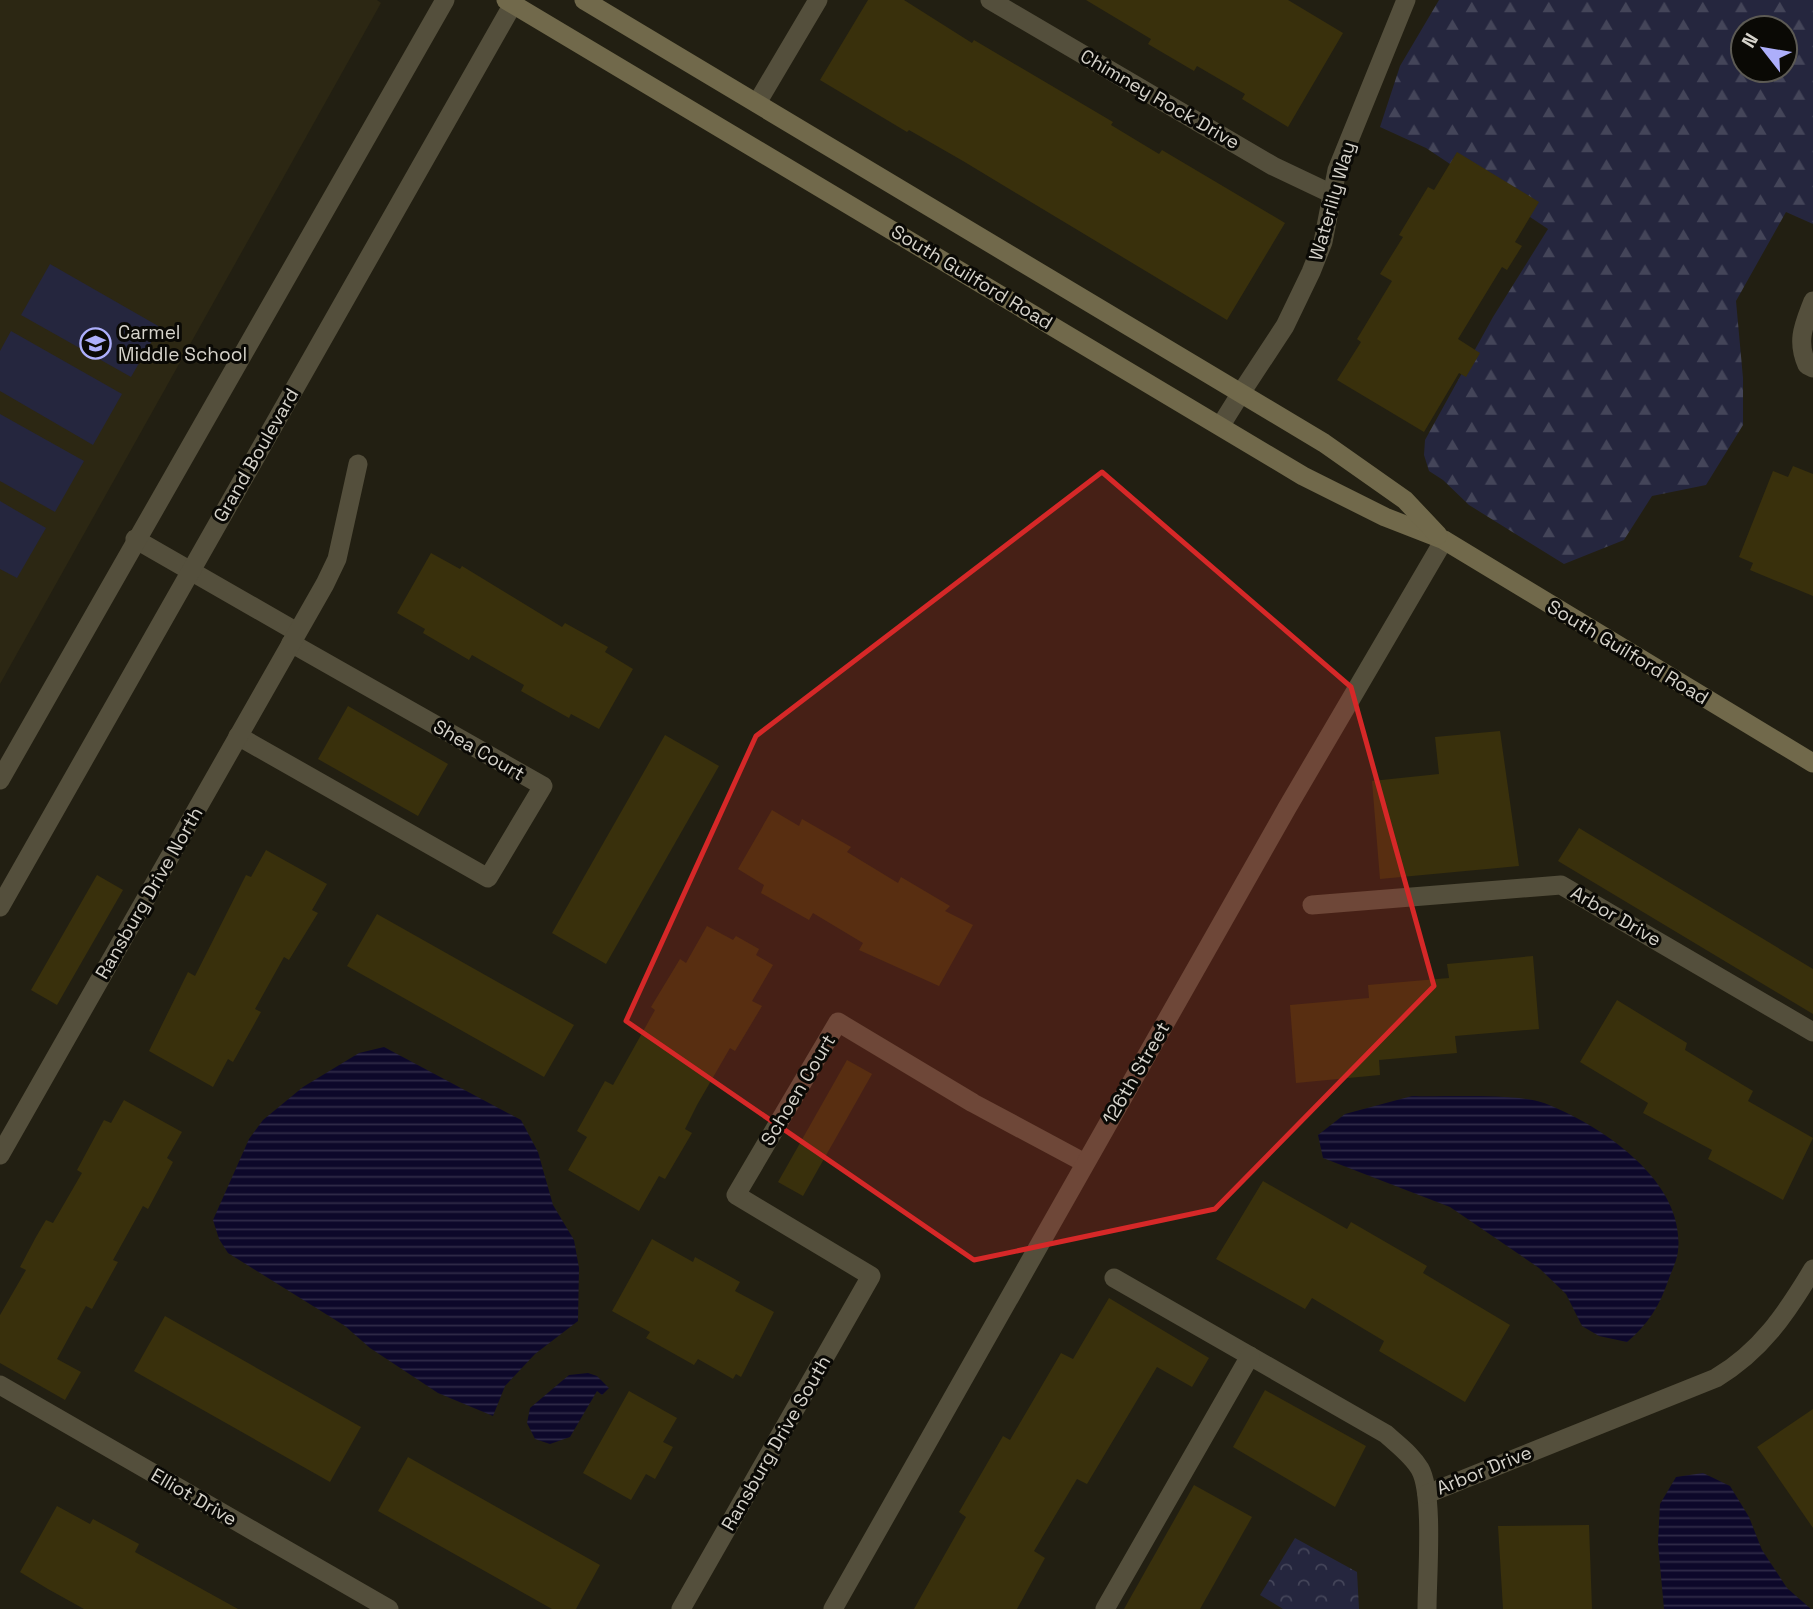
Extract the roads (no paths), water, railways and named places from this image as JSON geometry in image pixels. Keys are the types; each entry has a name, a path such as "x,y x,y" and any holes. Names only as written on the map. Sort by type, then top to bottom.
{"main road":[{"name":"South Guilford Road","path":"584,0 1324,443 1405,500 1444,540"},
{"name":"South Guilford Road","path":"512,1 1303,476 1385,517 1444,540 1813,762"}],"street":[{"path":"0,780 135,539 445,0"},
{"path":"757,103 818,0"},
{"name":"Chimney Rock Drive","path":"990,0 1273,166 1332,194"},
{"name":"Waterlily Way","path":"1221,425 1285,326 1311,272 1323,242 1337,170 1406,0"},
{"name":"Grand Boulevard","path":"0,907 512,1"},
{"path":"1813,301 1801,330 1800,342 1807,366 1813,368"},
{"name":"Ransburg Drive North","path":"0,1155 337,559 358,464"},
{"path":"135,539 294,638"},
{"name":"126th Street","path":"833,1609 1085,1163 1444,540"},
{"name":"Shea Court","path":"238,736 488,878 543,786 294,638"},
{"name":"Arbor Drive","path":"1312,905 1561,885 1813,1032"},
{"name":"Schoen Court","path":"872,1276 736,1195 838,1022 973,1103 1085,1163"},
{"name":"Arbor Drive","path":"1427,1494 1716,1378 1739,1364 1763,1343 1786,1315 1813,1269"},
{"name":"Ransburg Drive South","path":"681,1609 872,1276"},
{"name":"Arbor Drive","path":"1114,1278 1386,1434 1413,1459 1422,1472 1427,1494 1427,1609"},
{"path":"1105,1609 1250,1356"},
{"name":"Elliot Drive","path":"0,1385 389,1609"}],"place":[{"name":"Carmel Middle School","path":"95,343"}]}
